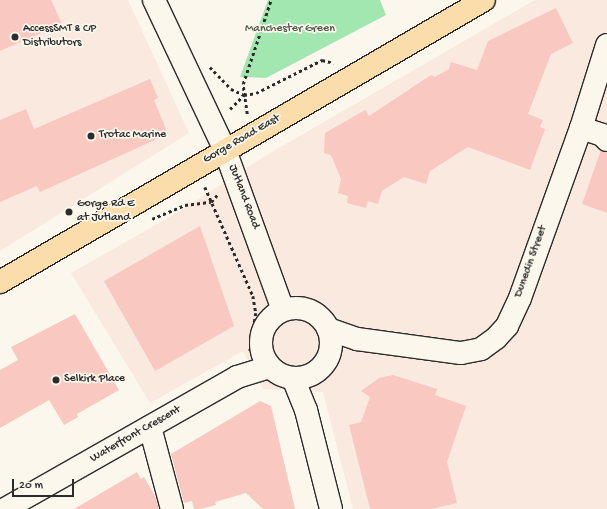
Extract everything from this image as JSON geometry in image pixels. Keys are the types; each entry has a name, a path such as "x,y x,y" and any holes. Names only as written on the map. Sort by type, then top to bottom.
{"main road":[{"name":"Gorge Road East","path":"0,282 484,0"}],"street":[{"name":"Jutland Road","path":"154,0 225,150 283,310"},
{"name":"Dunedin Street","path":"329,339 357,338 461,353 480,349 496,338 507,326 520,298 581,128 607,45"},
{"path":"581,128 605,137"},
{"path":"295,308 306,309 315,313 329,339 320,368 302,376 276,372 270,366 261,350 261,336 267,322 283,310 295,308"},
{"name":"Waterfront Crescent","path":"5,509 237,377 270,366"},
{"path":"302,376 306,410 331,509"},
{"path":"150,427 172,509"}],"path":[{"path":"246,106 243,84 271,0"},
{"path":"235,104 244,95 256,93 322,60 364,69"},
{"path":"206,189 253,296 256,313 248,360 237,377"},
{"path":"211,202 220,193"}],"shaded area":[{"path":"0,0 128,0 189,133 0,251"},
{"path":"535,0 607,0 607,509 353,509 323,392 263,389 243,351 150,403 71,273 180,211 265,156"}],"green space":[{"name":"Manchester Green","path":"268,0 380,0 386,15 266,78 240,77"}],"building":[{"name":"AccessSMT & CP Distributors","path":"0,0 51,0 62,24 0,51"},
{"path":"556,8 573,43 551,54 528,114 543,120 540,127 545,129 530,170 468,147 430,171 426,184 404,177 382,191 378,204 368,201 366,208 347,203 348,196 338,193 341,179 331,155 324,153 325,133 365,110 369,116 431,75 435,77 449,69 451,62 477,70 488,41"},
{"name":"Trotac Marine","path":"150,79 158,98 154,100 168,134 40,192 37,186 0,202 0,120 26,109 34,129"},
{"path":"601,150 607,152 607,213 582,204"},
{"path":"200,226 234,326 155,371 104,281"},
{"name":"Selkirk Place","path":"75,314 119,390 77,414 78,417 64,425 49,400 0,428 0,370 18,360 11,347"},
{"path":"393,375 437,389 435,395 466,406 447,462 457,503 431,509 370,509 349,425 361,422 370,397 361,391 379,378"},
{"path":"260,401 271,406 295,509 263,509 246,493 215,502 216,505 200,509 194,509 192,501 184,503 171,454"},
{"path":"137,472 141,479 144,477 155,496 159,509 74,509"}],"place":[{"name":"AccessSMT & CP Distributors","path":"15,37"},
{"name":"Trotac Marine","path":"91,136"},
{"name":"Gorge Rd E at Jutland","path":"69,212"},
{"name":"Selkirk Place","path":"56,380"}]}
